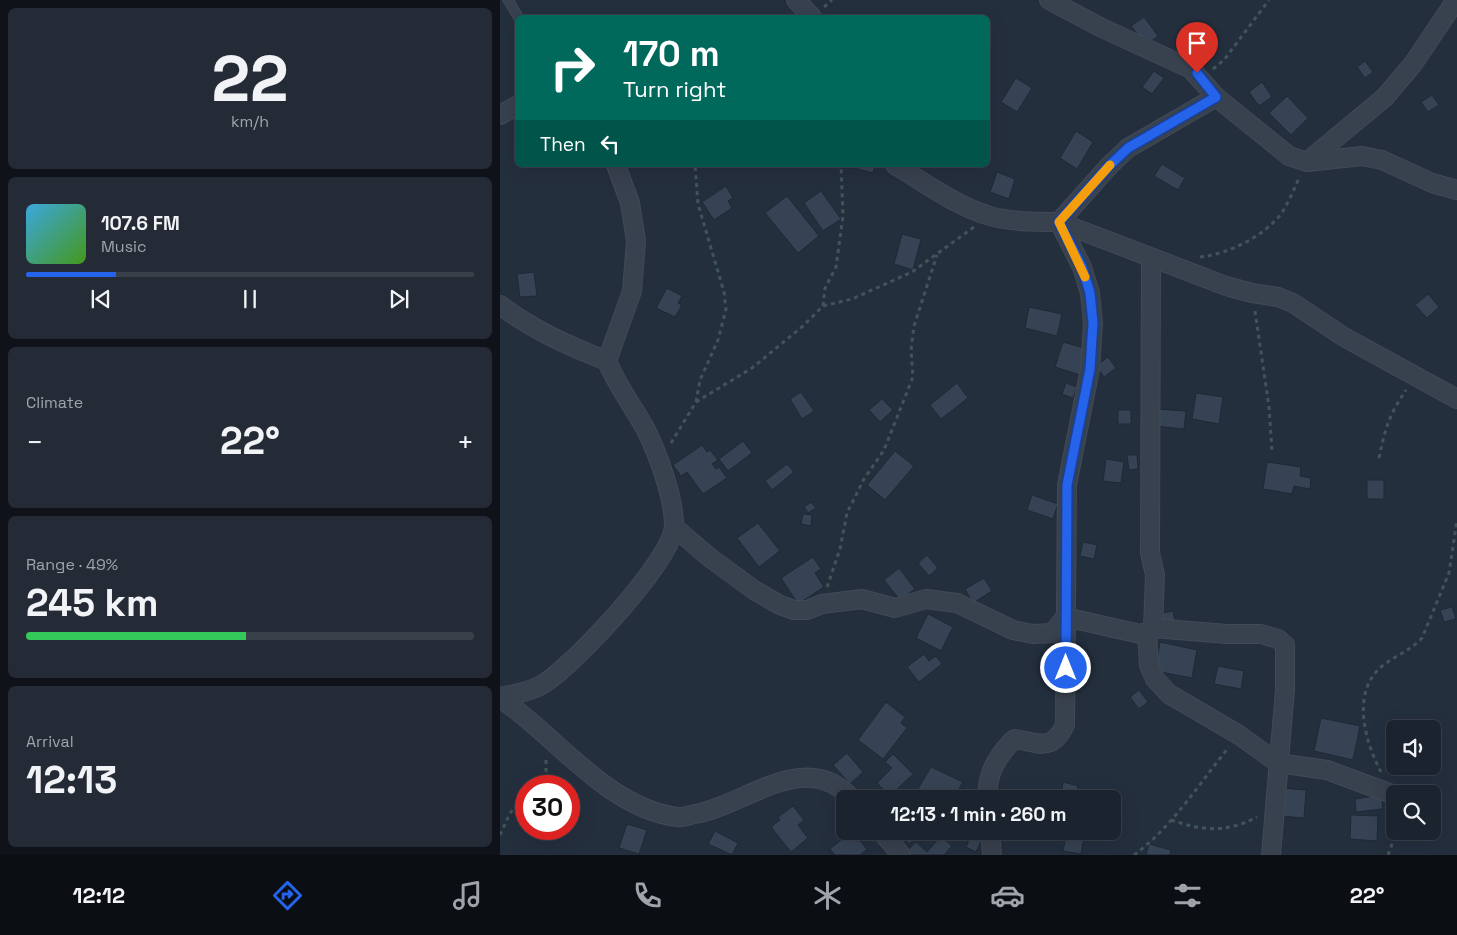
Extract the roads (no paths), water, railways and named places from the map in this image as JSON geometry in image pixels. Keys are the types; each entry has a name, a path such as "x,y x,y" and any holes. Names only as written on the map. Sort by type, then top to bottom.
{"street":[{"path":"796,0 814,11"},
{"path":"1048,0 1100,28 1177,62 1202,78 1216,97 1290,156 1307,162 1362,156 1382,160 1432,183 1457,190"},
{"path":"1307,162 1385,97 1413,64 1456,0"},
{"path":"1059,222 1109,166 1128,148 1216,97"},
{"path":"500,115 515,107"},
{"path":"500,698 542,685 583,651 652,571 665,552 674,527 671,504 660,467 646,431 616,382 607,361 632,291 636,241 630,202 617,167"},
{"path":"898,167 944,195 988,215 1031,222 1059,222 1151,258 1252,294 1278,297 1293,303 1344,336 1457,399"},
{"path":"987,790 987,785 996,761 1012,741 1015,739 1042,745 1051,742 1059,736 1065,725 1067,485 1090,369 1093,323 1090,293 1082,267 1059,222"},
{"path":"1151,258 1150,553 1155,575 1149,665 1155,679 1169,694 1239,734 1278,763 1327,770 1386,792"},
{"path":"500,305 516,317 564,344 607,361"},
{"path":"674,527 717,563 754,590 780,605 794,610 807,610 822,604 862,599 895,608 926,599 957,604 1013,630 1033,634 1053,633 1065,617"},
{"path":"1065,617 1140,634 1150,630 1261,634 1278,639 1285,646 1285,690 1271,855"},
{"path":"500,698 525,715 601,782 629,800 656,811 678,817 710,812 737,802 769,785 797,777 824,780 842,790"},
{"path":"888,840 901,855"},
{"path":"991,840 992,855"}],"lane":[{"path":"508,0 517,15"}]}
